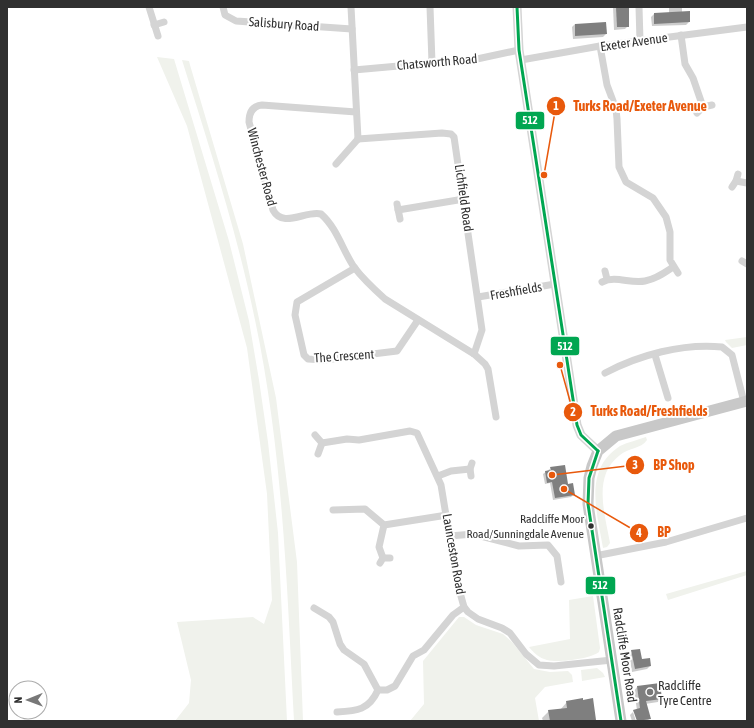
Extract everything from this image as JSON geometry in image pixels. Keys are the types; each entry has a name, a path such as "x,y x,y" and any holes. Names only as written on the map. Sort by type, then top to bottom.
{"main road":[{"path":"598,452 616,436 746,401"},
{"name":"Radcliffe Moor Road","path":"598,452 588,478 587,490 595,556 621,721"}],"street":[{"path":"149,7 158,36"},
{"name":"Salisbury Road","path":"224,7 226,15 236,21 352,29"},
{"path":"336,164 358,139 351,7"},
{"path":"430,7 432,63"},
{"path":"516,7 519,50 577,425 581,435 598,452"},
{"path":"639,7 640,41"},
{"path":"154,25 164,22"},
{"name":"Exeter Avenue","path":"521,60 600,46 747,27"},
{"path":"681,35 685,64 693,78 703,107"},
{"path":"600,46 607,85 616,109 619,168 626,182 653,198 666,217 670,232 669,253 673,267 678,273"},
{"name":"Chatsworth Road","path":"354,70 432,63 463,62 519,50"},
{"path":"697,113 703,107 712,105"},
{"name":"Winchester Road","path":"356,112 262,106 252,109 249,116 276,214 285,219 311,213 321,214 330,225 355,268 385,299 474,354 488,369 496,417"},
{"name":"Lichfield Road","path":"358,139 442,133 451,134 456,143 482,330 474,354"},
{"path":"735,181 747,184"},
{"path":"400,219 398,207 464,199"},
{"path":"605,271 605,281 645,281 659,277 673,267"},
{"name":"The Crescent","path":"355,268 302,297 295,306 295,315 303,350 308,359 324,360 397,351 418,320"},
{"name":"Freshfields","path":"478,298 555,284"},
{"path":"605,373 614,365 637,359 691,347 722,347 732,355 746,401"},
{"path":"655,355 662,387 668,398"},
{"name":"Launceston Road","path":"322,443 347,439 359,440 414,431 419,435 422,446 438,476 443,493 457,582 464,607 472,616 502,628 510,633 526,654 539,665 554,666 612,660"},
{"path":"315,435 322,443 318,454"},
{"path":"438,476 451,472 471,469"},
{"path":"333,510 346,513 365,509 384,525 447,515"},
{"path":"595,556 659,544 747,518"},
{"path":"384,525 379,547 384,559"},
{"path":"450,536 473,534 519,546 548,546 557,556 561,582"},
{"path":"550,570 559,569"},
{"path":"378,690 387,690 395,686 413,656 424,650 453,615 464,607"},
{"path":"314,608 327,612 333,622 340,644 344,650 364,664 378,690"},
{"path":"341,710 360,710 373,699 378,690"}],"shaded area":[{"path":"157,57 174,59 229,241 249,321 268,442 278,533 287,721 175,721 189,703 191,680 177,622 253,617 264,624 272,600 267,494 247,348 187,126"},
{"path":"182,60 189,61 243,244 276,398 297,562 303,721 294,721 286,570 278,470 272,420 255,320 240,254 222,189"},
{"path":"747,337 747,345 732,348 725,340"},
{"path":"646,437 647,440 644,443 620,455 611,464 606,474 603,484 603,496 610,543 607,547 603,548 595,492 601,467 608,456 620,446"},
{"path":"747,571 747,575 668,600 666,594"},
{"path":"593,596 600,648 599,652 589,657 566,661 552,661 539,657 529,647 570,639 569,600"},
{"path":"459,617 464,617 476,625 503,634 512,642 534,669 550,672 568,671 572,675 573,682 545,687 535,698 539,721 410,721 424,704 423,661"},
{"path":"597,668 605,677 582,681 581,670"}],"building":[{"path":"616,7 629,7 629,27 617,27"},
{"path":"690,11 690,22 654,24 654,13"},
{"path":"606,22 607,34 575,36 575,24"},
{"path":"565,465 568,484 573,483 575,495 555,498 552,482 547,483 545,471 551,470 550,467"},
{"path":"640,649 642,659 650,658 651,666 635,669 631,650"},
{"name":"Radcliffe Tyre Centre","path":"660,683 662,699 646,701 651,719 637,721 633,710 640,708 637,686"},
{"path":"583,698 583,700 593,698 596,720 550,721 548,710 567,708 566,701"}],"transit line":[{"name":"512","path":"517,7 519,50 577,425 581,435 598,451"},
{"name":"512","path":"598,451 589,478 588,504 621,721"}],"place":[{"name":"Turks Road/Exeter Avenue","path":"544,175"},
{"name":"Turks Road/Freshfields","path":"560,365"},
{"name":"BP Shop","path":"552,475"},
{"name":"BP","path":"564,489"},
{"name":"Radcliffe Moor Road/Sunningdale Avenue","path":"591,526"},
{"name":"Radcliffe Tyre Centre","path":"650,692"}]}
